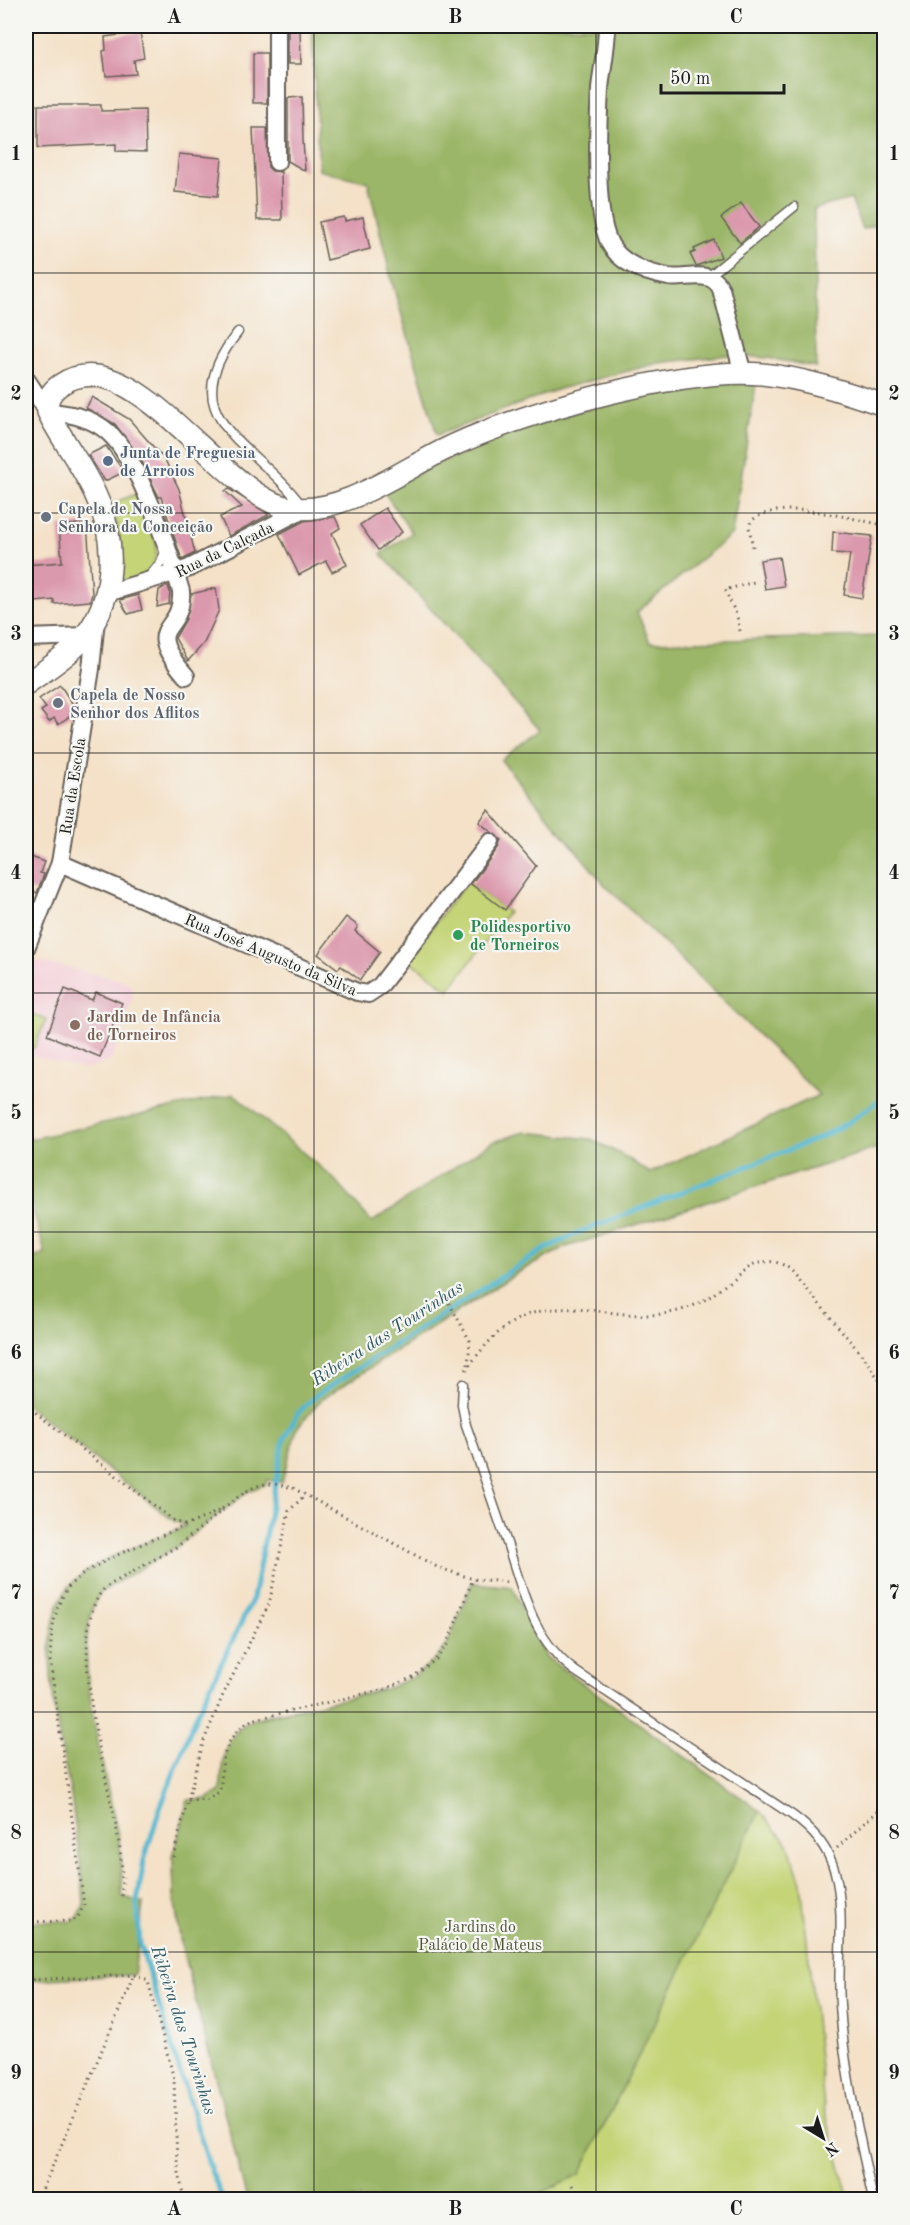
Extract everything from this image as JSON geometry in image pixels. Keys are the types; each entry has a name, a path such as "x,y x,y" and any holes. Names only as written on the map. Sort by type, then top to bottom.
{"street":[{"path":"277,26 277,162"},
{"path":"607,26 600,101 600,181 605,231 611,246 622,259 635,267 668,277 708,277 716,281 722,289 743,374"},
{"path":"48,412 47,400 63,383 82,376 113,380 151,403 220,464 261,496 280,506 304,509 360,494 454,445 557,409 666,382 743,374 788,377 885,405"},
{"path":"26,378 53,391"},
{"path":"26,378 48,412 100,505 110,555 107,593 91,627 62,658 26,684"},
{"path":"48,412 71,414 88,420 115,439 135,472 181,591 180,604 166,630 164,642 169,656 186,676"},
{"name":"Rua da Calçada","path":"107,593 175,574 304,509"},
{"path":"26,638 91,627"},
{"name":"Rua da Escola","path":"26,948 60,863 91,669 91,627"},
{"name":"Rua José Augusto da Silva","path":"60,863 357,992 368,994 380,986 490,842"}],"lane":[{"path":"708,277 794,207"},
{"path":"238,332 214,368 210,394 214,408 236,438 278,477 304,509"},
{"path":"144,582 161,562 166,548"},
{"path":"463,1384 463,1415 518,1583 540,1632 560,1659 801,1822 823,1844 831,1861 839,1896 839,2002 844,2055 873,2199"}],"path":[{"path":"753,547 749,527 751,521 770,511 797,510 885,525"},
{"path":"740,631 737,616 725,590 754,582"},
{"path":"466,1370 489,1342 526,1315 561,1311 625,1316 666,1314 703,1301 756,1263 770,1259 780,1261 791,1270 859,1351 885,1388"},
{"path":"449,1303 471,1341 463,1384"},
{"path":"26,1405 174,1521 187,1526"},
{"path":"122,1896 119,1840 87,1674 92,1609 97,1597 106,1587 178,1546 255,1487 270,1484 293,1488 437,1568 473,1579 518,1583"},
{"path":"173,1857 211,1723 269,1604 288,1514 294,1504 305,1495"},
{"path":"26,1922 72,1921 78,1917 84,1905 71,1798 52,1691 51,1636 58,1608 75,1580 96,1566 187,1526 234,1501"},
{"path":"188,1800 207,1799 219,1792 226,1749 233,1735 245,1723 265,1715 385,1689 404,1682 429,1665 442,1652 454,1631 473,1579"},
{"path":"831,1861 843,1839 885,1805"},
{"path":"38,2199 134,1975"},
{"path":"26,1980 134,1975 145,1978 151,1987 174,2079 177,2162 184,2199"},
{"path":"572,2185 579,2199"}],"shaded area":[{"name":"Jardim de Infância de Torneiros","path":"28,959 126,981 132,987 133,997 112,1060 85,1070 26,1053 26,965"}],"green space":[{"path":"312,26 884,26 884,222 862,229 851,199 814,209 816,367 768,358 728,355 659,363 559,389 437,435 392,282 368,182 319,170"},
{"path":"719,383 756,384 732,534 637,612 650,642 884,636 879,803 884,803 884,1146 566,1247 517,1273 322,1399 297,1428 282,1482 267,1480 266,1484 249,1491 178,1546 101,1592 91,1614 87,1643 88,1677 92,1713 119,1841 122,1896 143,1903 134,1975 26,1980 26,1922 72,1921 78,1917 84,1905 71,1796 52,1684 50,1653 53,1624 61,1599 75,1580 86,1571 128,1550 186,1526 174,1521 26,1405 26,1258 28,1261 45,1253 26,1185 26,1140 234,1094 333,1178 372,1222 492,1142 525,1132 591,1139 650,1173 819,1095 604,884 501,760 540,730 381,554 412,533 384,492 423,471 504,435 546,421 632,398"},
{"path":"139,493 155,537 155,559 151,569 142,576 120,584 124,566 113,503"},
{"name":"Polidesportivo de Torneiros","path":"467,881 508,912 449,990 408,959"},
{"path":"31,1014 46,1020 34,1048 26,1045 26,1027"},
{"name":"Jardins do Palácio de Mateus","path":"472,1583 512,1587 546,1657 760,1811 788,1844 801,1883 824,2107 849,2199 247,2199 181,1944 174,1895 173,1857 188,1800 207,1799 219,1792 226,1749 233,1736 249,1721 270,1714 373,1694 415,1677 432,1664 446,1647"},
{"name":"Jardins do Palácio de Mateus","path":"472,1583 512,1587 546,1657 760,1811 580,2174 529,2199 247,2199 181,1944 174,1895 173,1857 188,1800 207,1799 219,1792 227,1746 235,1734 252,1720 385,1689 413,1677 436,1659 447,1645"}],"building":[{"path":"288,29 300,29 301,64 288,64"},
{"path":"140,32 144,58 134,60 136,74 106,76 103,51 106,50 105,37"},
{"path":"253,53 267,53 267,103 253,103"},
{"path":"302,97 305,171 288,161 288,98"},
{"path":"38,105 101,105 101,111 145,110 146,152 116,151 116,144 38,148"},
{"path":"253,128 267,128 268,167 272,171 281,172 282,220 257,220"},
{"path":"179,154 222,158 218,196 175,192"},
{"path":"741,203 759,227 740,243 721,218"},
{"path":"344,217 345,221 363,217 370,249 327,260 319,222"},
{"path":"714,240 721,257 696,266 690,254 695,252 694,249"},
{"path":"92,397 129,419 165,460 179,489 195,553 182,560 161,497 140,458 115,424 86,408"},
{"name":"Junta de Freguesia de Arroios","path":"106,446 124,472 105,481 88,455"},
{"path":"229,489 268,515 229,536 220,517 242,507 225,491"},
{"path":"385,508 402,532 378,550 360,525"},
{"path":"335,517 340,528 332,533 347,565 332,572 326,561 299,575 279,534 304,521"},
{"path":"87,523 92,594 90,601 54,604 54,600 26,603 26,565 62,562 59,526"},
{"path":"833,532 872,536 862,598 844,595 850,554 832,553"},
{"path":"779,557 784,586 765,589 760,560"},
{"path":"166,586 170,592 169,604 157,607 159,590"},
{"path":"216,588 219,610 204,643 188,661 175,638 186,619 191,594"},
{"path":"138,595 142,610 128,614 120,600"},
{"name":"Capela de Nosso Senhor dos Aflitos","path":"60,685 74,706 73,714 58,724 54,718 49,722 41,711 46,708 39,699"},
{"path":"488,810 536,866 505,910 471,884 498,848 501,840 479,822"},
{"path":"26,855 44,862 40,873 44,874 37,893 26,888"},
{"path":"346,917 358,926 355,931 380,952 360,980 341,966 338,969 318,954"},
{"path":"65,989 92,1000 96,992 122,1003 100,1057 47,1035"}],"waterway":[{"name":"Ribeira das Tourinhas","path":"223,2200 211,2171 140,1944 137,1902 144,1860 159,1811 195,1718 253,1598 284,1439 299,1412 318,1394 545,1249 578,1233 819,1138 849,1122 884,1097"}],"place":[{"name":"Junta de Freguesia de Arroios","path":"108,461"},
{"name":"Capela de Nossa Senhora da Conceição","path":"46,517"},
{"name":"Capela de Nosso Senhor dos Aflitos","path":"58,703"},
{"name":"Polidesportivo de Torneiros","path":"458,935"},
{"name":"Jardim de Infância de Torneiros","path":"75,1025"}]}
